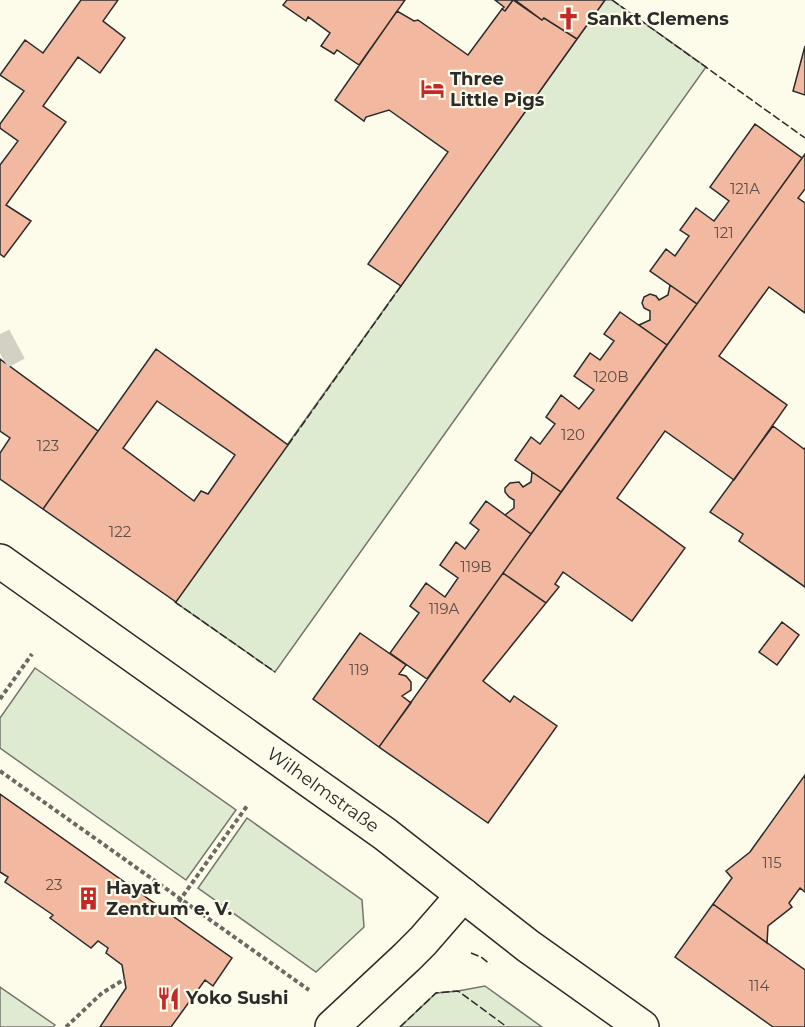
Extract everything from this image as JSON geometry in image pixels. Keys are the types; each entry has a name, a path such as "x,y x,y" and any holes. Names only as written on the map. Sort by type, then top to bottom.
{"main road":[{"name":"Wilhelmstraße","path":"0,561 385,834 535,951 642,1027"},
{"path":"332,1027 415,949 463,895"}],"path":[{"path":"0,699 32,654"},
{"path":"0,771 309,990"},
{"path":"170,915 247,806"},
{"path":"66,1027 102,993 125,979"}],"green space":[{"path":"605,0 612,0 706,67 275,672 175,602"},
{"path":"35,668 236,810 186,880 0,748 0,718"},
{"path":"247,818 362,900 364,927 316,972 198,888"},
{"path":"485,986 542,1027 400,1027 436,993"},
{"path":"0,987 55,1025 53,1027 0,1027"}],"building":[{"path":"81,0 118,0 103,21 125,38 100,73 78,57 43,106 66,122 6,205 31,221 4,257 0,254 0,165 18,141 0,128 0,124 24,91 0,75 25,40 43,53"},
{"path":"287,0 405,0 359,65 337,50 334,54 321,46 330,33 308,17 306,21 283,5"},
{"path":"495,0 513,0 505,11 502,9 504,7"},
{"path":"513,0 542,20 544,18 577,39 401,286 368,264 448,152 389,110 366,117 364,121 335,100 397,11 414,21 418,20 468,55 502,9 505,11"},
{"name":"Sankt Clemens","path":"515,0 605,0 577,39 544,18 542,20"},
{"path":"805,46 805,95 793,91"},
{"path":"755,124 802,158 697,304 650,271 666,249 675,256 689,236 680,230 696,208 714,221 729,201 710,187"},
{"path":"805,154 805,189 798,198 805,203 805,313 769,287 719,356 787,405 734,480 665,431 617,498 685,548 632,621 563,572 555,584 559,587 546,603 503,573"},
{"path":"670,285 697,304 667,345 639,325 650,320 650,311 644,308 642,303 644,297 650,294 659,300 668,295"},
{"path":"620,312 667,345 561,492 515,460 531,437 540,444 555,424 546,417 561,395 579,409 594,390 574,376 590,353 600,360 614,341 604,334"},
{"path":"156,349 288,445 176,602 43,509","holes":["157,401 235,455 208,494 201,491 194,501 123,448"]},
{"path":"0,359 98,431 43,509 0,479 0,453 10,438 0,431"},
{"path":"773,426 805,448 805,587 739,541 743,534 710,512"},
{"path":"532,472 561,492 531,534 505,515 514,508 514,500 505,492 505,488 510,483 519,482 523,487 531,482"},
{"path":"486,501 531,534 427,679 390,653 419,613 410,606 426,583 445,597 458,578 440,565 456,542 465,549 479,530 470,523"},
{"path":"503,573 546,603 483,681 510,702 514,696 557,726 488,823 379,747"},
{"path":"782,622 799,635 777,665 759,652"},
{"path":"360,633 406,665 399,674 406,676 411,682 411,690 402,696 411,703 379,747 313,699"},
{"path":"805,775 805,892 800,888 789,903 792,907 768,926 767,943 713,904 732,878 726,871 750,852"},
{"name":"Hayat Zentrum e. V.","path":"0,794 232,958 213,986 205,980 171,1027 100,1027 126,988 122,965 106,953 108,948 98,941 91,948 50,918 53,915 5,882 8,877 0,872"},
{"path":"713,904 805,970 805,1027 773,1027 675,957"}],"tunnel":[{"path":"0,353 17,344"}],"fence":[{"path":"612,0 805,138"},
{"path":"288,445 401,286"},
{"path":"175,602 275,672"},
{"path":"471,953 490,964"},
{"path":"400,1027 436,993 458,991 507,1027"}],"place":[{"name":"Sankt Clemens","path":"569,19"},
{"name":"Three Little Pigs","path":"432,89"},
{"name":"Hayat Zentrum e. V.","path":"88,898"},
{"name":"Yoko Sushi","path":"168,998"}]}
